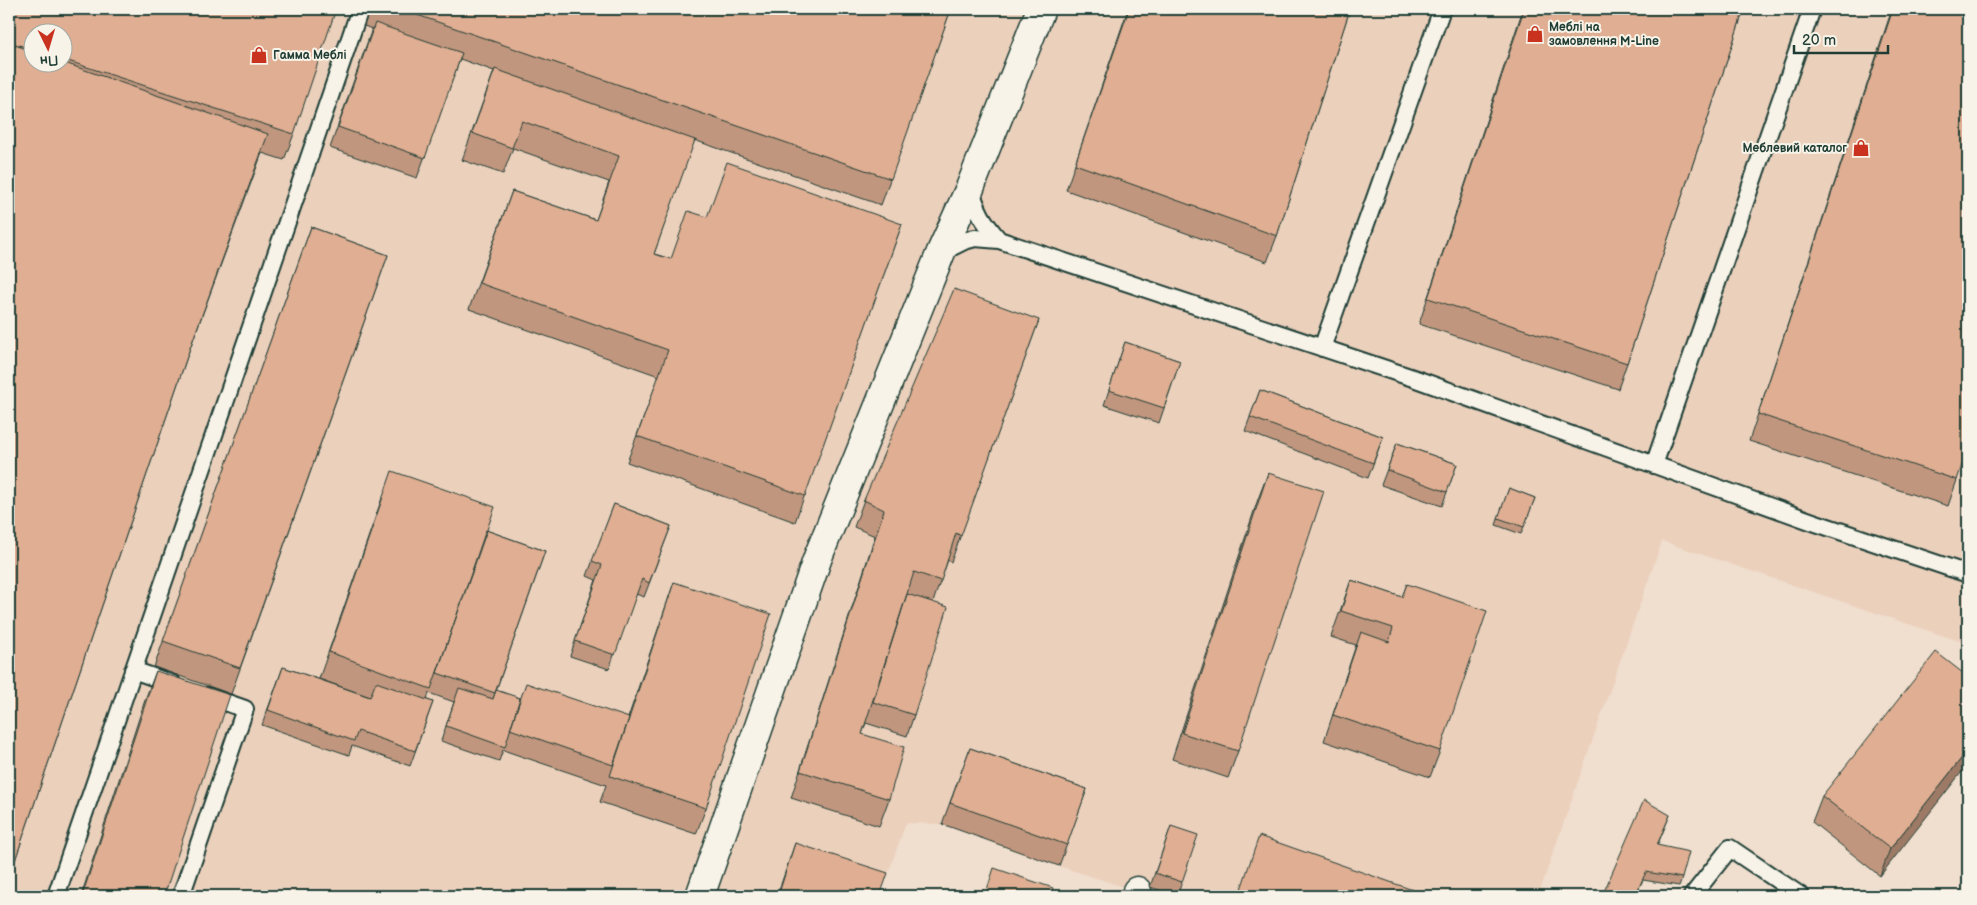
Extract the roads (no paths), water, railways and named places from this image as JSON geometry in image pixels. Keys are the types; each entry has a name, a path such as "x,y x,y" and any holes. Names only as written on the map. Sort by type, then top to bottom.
{"street":[{"path":"700,896 818,557 941,252 970,188 1041,9"}],"lane":[{"path":"56,896 360,9"},
{"path":"1322,348 1442,9"},
{"path":"1654,464 1812,9"},
{"path":"970,188 983,222 999,240"},
{"path":"941,252 975,238 999,240 1416,379 1813,522 1968,574"},
{"path":"133,670 245,709 181,896"},
{"path":"1692,896 1730,848 1801,896"}],"place":[{"name":"Меблі на замовлення M-Line","path":"1535,34"},
{"name":"Гамма Меблі","path":"259,55"},
{"name":"Меблевий каталог","path":"1861,148"}]}
